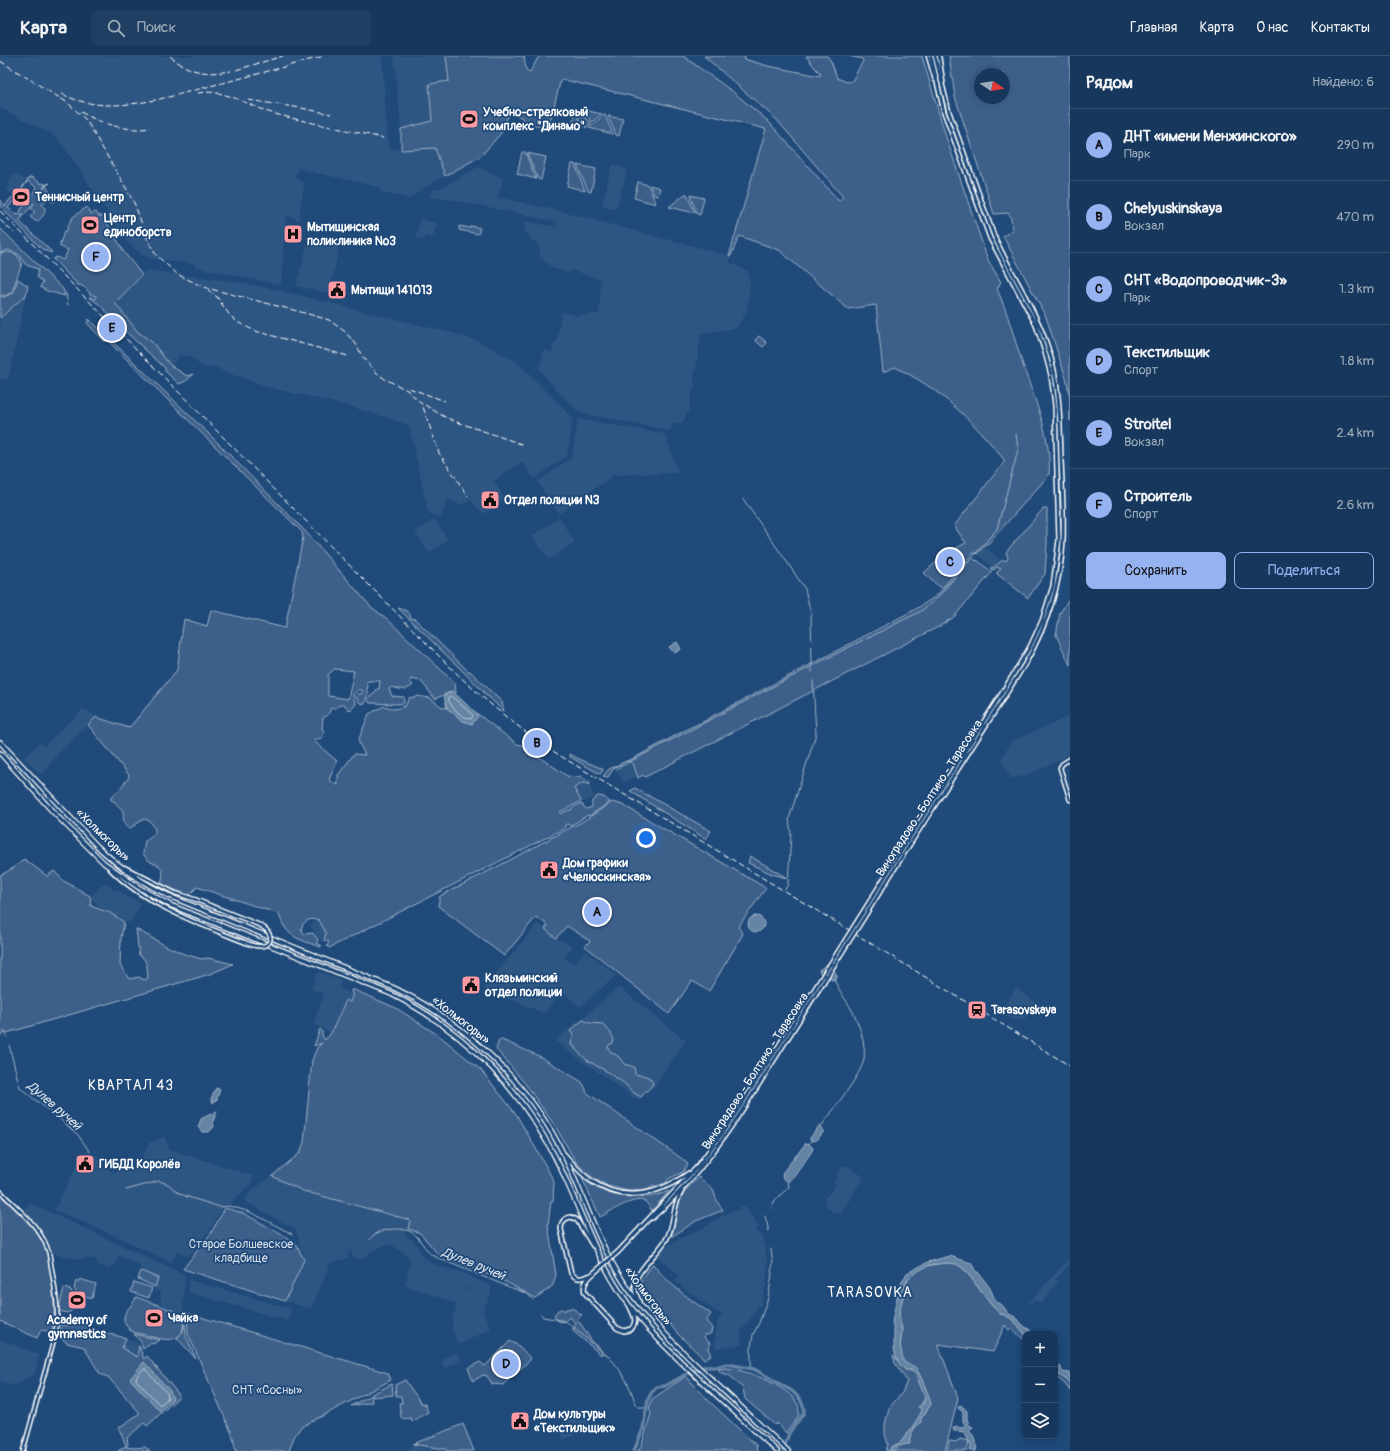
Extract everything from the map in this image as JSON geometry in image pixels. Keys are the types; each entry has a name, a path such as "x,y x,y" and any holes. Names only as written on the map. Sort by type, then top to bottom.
{"highway":[{"name":"«Холмогоры»","path":"0,742 97,846 114,862 149,886 174,898 394,988 427,1005 465,1032 498,1063 533,1106 560,1148 575,1179 590,1220 604,1250 641,1307 668,1338 788,1451"},
{"name":"«Холмогоры»","path":"0,755 54,813 104,863 125,879 163,901 391,994 423,1011 452,1032 493,1068 527,1110 550,1146 594,1247 627,1302 657,1337 685,1365 777,1451"}],"main road":[{"name":"Виноградово - Болтино - Тарасовка","path":"908,843 1025,664 1040,635 1053,586 1059,540 1056,412 1051,375 1045,352 1036,325 990,238 944,112 929,56"},
{"name":"Виноградово - Болтино - Тарасовка","path":"642,1226 662,1209 688,1183 725,1136 1011,679 1038,631 1057,587 1063,540 1061,435 1059,404 1054,373 1039,322 1002,255 994,236 949,112 936,56"},
{"path":"939,56 945,96"},
{"path":"1070,759 1062,764 1061,772 1070,800"},
{"path":"104,863 127,884 147,898 187,918 249,944 262,947 267,945 270,940 270,933 268,930 257,924 170,891 114,862"},
{"name":"Виноградово - Болтино - Тарасовка","path":"642,1226 697,1166 732,1119 823,980"},
{"path":"560,1148 580,1172 599,1186 627,1194 642,1194 666,1188 678,1181 697,1166"},
{"path":"641,1307 635,1287 637,1277 667,1239 677,1199 688,1183"},
{"path":"0,1192 38,1230 46,1243 49,1252 58,1312 58,1323 55,1336 23,1451"},
{"path":"591,1275 579,1278 575,1277 571,1273 561,1229 561,1224 564,1220 571,1217 577,1220 594,1247"},
{"path":"627,1302 635,1323 631,1329 624,1331 617,1328 585,1293 584,1284 591,1275 618,1252 642,1226"}],"shaded area":[{"path":"0,56 382,56 388,147 401,150 435,147 445,176 422,189 410,199 380,192 379,187 299,169 294,177 304,183 299,221 286,215 281,285 195,267 195,264 152,259 140,254 128,243 63,145 52,134 0,108"},
{"path":"394,56 446,56 449,81 429,84 432,122 401,129"},
{"path":"612,164 627,170 617,208 613,209 602,206"},
{"path":"478,167 503,178 498,197 560,211 731,256 729,262 748,271 750,282 747,312 736,328 701,333 694,382 695,386 691,396 689,413 687,412 683,423 672,424 671,430 666,430 580,413 560,394 539,369 544,349 552,352 553,345 557,342 561,312 576,315 599,314 601,280 572,270 570,273 552,268 539,256 540,249 535,241 531,240 524,229 526,221 556,227 557,222 453,200 430,197 433,190 445,186"},
{"path":"14,173 26,180 13,196 6,188"},
{"path":"420,219 437,223 434,235 432,237 425,236 424,240 416,238"},
{"path":"309,237 340,244 329,293 296,286"},
{"path":"148,270 270,288 460,335 480,342 517,362 573,418 567,456 534,479 522,462 494,481 505,499 483,514 471,500 461,505 448,499 441,517 435,516 428,512 409,425 352,407 271,388 222,371 219,368 202,367 191,357 180,355 170,367 133,332 115,303"},
{"path":"26,296 8,380 0,379 0,319"},
{"path":"578,419 665,434 678,473 614,475 559,514 537,482 572,457"},
{"path":"559,517 575,542 549,560 532,536"},
{"path":"434,519 448,540 429,553 415,532"},
{"path":"985,546 1000,560 993,568 977,554"},
{"path":"83,709 96,717 59,753 41,775 24,758 40,742 44,746"},
{"path":"1070,716 1070,755 1032,773 1011,779 1001,759 1012,741"},
{"path":"625,762 632,764 637,776 623,783 617,772 619,765"},
{"path":"583,783 590,788 595,797 582,803 574,788"},
{"path":"105,882 115,891 118,889 125,896 141,903 131,922 126,922 99,907 97,903 89,898"},
{"path":"320,920 326,933 322,942 317,937 310,925"},
{"path":"538,923 557,939 573,946 565,957 574,964 585,951 617,975 580,1007 562,991 544,1013 483,989"},
{"path":"319,972 342,981 339,988 353,994 350,1003 345,1001 331,1033 313,1024 324,994 311,989"},
{"path":"619,987 686,1041 653,1088 645,1093 639,1101 555,1041"},
{"path":"1016,988 1037,1004 1024,1019 1014,1021 999,1012"},
{"path":"165,1136 169,1149 254,1176 252,1183 231,1203 223,1206 211,1228 188,1257 177,1252 171,1263 118,1237 54,1210 84,1152 96,1156 108,1169 113,1172 122,1171 122,1167 142,1158 149,1143"},
{"path":"842,1165 844,1167 846,1165 864,1177 841,1213 834,1213 825,1205 826,1201 824,1199 836,1185 834,1182"},
{"path":"272,1176 303,1191 410,1220 408,1229 404,1233 418,1245 421,1255 432,1264 463,1273 492,1287 490,1296 483,1311 491,1329 458,1345 453,1331 452,1321 457,1304 405,1285 411,1262 410,1258 392,1245 386,1245 374,1250 360,1260 353,1257 351,1251 349,1251 348,1258 331,1262 311,1309 285,1301 304,1260 296,1230 244,1201 250,1192","holes":["463,1287 479,1292 463,1288 457,1304"]},
{"path":"30,1203 185,1275 183,1313 161,1305 161,1292 154,1290 158,1279 139,1269 140,1266 119,1256 115,1266 110,1266 109,1269 97,1265 97,1260 86,1258 81,1260 52,1253 45,1235 23,1212"},
{"path":"744,1206 759,1227 756,1229 759,1235 763,1236 768,1264 766,1283 761,1305 757,1307 747,1324 741,1330 742,1345 717,1348 714,1345 718,1320 723,1315 715,1311 677,1283 675,1280 679,1275 657,1256 659,1251 681,1238 709,1225 732,1211 741,1210 739,1207"},
{"path":"1070,1258 1070,1264 1055,1280 1059,1281 1041,1304 1035,1300 1030,1304 1028,1303"},
{"path":"189,1280 291,1309 288,1321 188,1292"},
{"path":"126,1338 137,1343 139,1346 137,1357 122,1348"},
{"path":"0,1339 39,1355 34,1375 12,1386 0,1380"},
{"path":"457,1352 461,1361 445,1368 442,1362 443,1359"},
{"path":"588,1408 591,1416 585,1430 564,1440 559,1429 571,1416"},
{"path":"413,1444 446,1449 447,1451 407,1451"}],"green space":[{"path":"446,56 524,56 526,70 530,72 539,56 683,56 732,91 768,121 839,201 843,197 776,119 704,56 745,56 744,59 768,66 820,76 821,74 806,56 827,56 831,61 837,78 847,82 852,81 863,61 862,59 849,56 922,56 947,140 988,260 1001,282 997,289 1008,316 1045,432 1048,446 1049,475 989,543 986,544 977,554 973,553 942,588 933,582 924,573 945,554 966,543 954,526 1005,461 987,439 945,398 895,367 883,372 876,305 848,309 779,250 739,236 731,256 729,256 766,129 561,79 548,129 532,125 519,116 509,113 502,132 481,156 445,176 435,148 401,150 401,129 432,121 429,84 449,81"},
{"path":"949,56 1070,56 1070,399 1066,378 1046,317 1003,236 1012,231 1011,218 1008,213 994,214 955,97"},
{"path":"584,110 602,114 592,122"},
{"path":"580,114 591,123 586,128"},
{"path":"576,115 578,116 583,127 571,124"},
{"path":"605,115 613,134 589,128"},
{"path":"608,116 623,119 619,136 616,135"},
{"path":"522,152 525,152 536,179 517,174"},
{"path":"527,153 546,157 541,180 538,179"},
{"path":"572,164 575,164 585,191 567,186"},
{"path":"577,165 596,169 591,192 588,191"},
{"path":"31,177 42,184 45,184 42,193 39,196 42,194 46,184 50,183 46,186 54,199 58,197 54,202 48,198 42,205 45,208 45,212 42,218 37,222 30,217 35,212 31,209 34,203 23,216 20,211 37,188 28,181 8,208 17,215 19,213 23,217 19,221 52,252 51,253 42,249 0,206 0,200 5,206 11,198 14,198"},
{"path":"638,182 648,185 656,204 634,198"},
{"path":"650,185 660,188 658,196 654,195"},
{"path":"687,194 695,213 669,207"},
{"path":"690,195 704,198 700,215 697,214"},
{"path":"87,207 91,214 96,212 99,216 103,216 123,251 142,275 115,303 138,332 153,343 170,365 187,376 194,374 186,381 179,384 165,371 165,368 125,331 99,304 89,297 96,299 96,296 90,294 85,288 78,285 53,259 57,257 62,260 64,259 68,250 59,246 64,232 68,229 67,227 73,217"},
{"path":"459,226 480,228 478,234 459,230"},
{"path":"0,228 63,289 65,296 47,291 40,287 43,282 37,277 38,269 25,264 18,254 8,250 0,253"},
{"path":"8,252 16,254 22,263 12,292 6,295 0,295 0,254"},
{"path":"18,279 28,286 26,295 0,318 0,296 4,297 13,293"},
{"path":"89,319 211,436 305,531 371,607 386,618 455,683 456,693 452,691 435,699 421,681 411,679 410,682 413,685 408,689 391,687 389,689 392,696 404,697 404,703 397,704 370,703 368,698 374,694 377,689 379,689 380,681 368,681 366,683 368,685 367,690 369,694 365,704 360,703 356,697 357,694 361,694 363,692 362,690 357,690 353,696 356,704 351,710 345,705 331,708 328,715 323,718 322,728 324,732 322,738 314,741 337,761 329,780 338,785 338,775 354,754 365,755 358,741 369,714 384,706 395,709 405,706 410,697 414,698 417,696 430,698 442,707 447,708 463,721 478,716 475,712 517,744 522,745 567,776 580,776 589,782 590,785 583,783 574,788 581,801 560,812 560,814 571,810 581,803 586,809 592,807 592,801 598,796 604,797 610,802 589,816 588,815 570,826 567,824 565,825 565,828 329,948 327,946 329,942 324,940 326,933 319,920 308,920 301,929 304,934 313,933 318,940 316,943 321,945 321,947 300,940 289,933 285,928 279,914 197,887 189,895 161,885 163,876 162,870 158,865 150,862 143,853 145,841 155,832 154,827 150,821 144,819 129,829 125,825 123,811 110,799 128,779 129,775 88,725 96,717 129,728 177,670 184,619 207,626 211,610 285,628 303,537 302,532 107,340 105,342 87,323","holes":["334,669 354,671 348,699 328,696 328,675"]},
{"path":"759,336 767,343 763,347 755,340"},
{"path":"1043,509 1047,509 1045,574 1028,598 997,574 997,572 1001,569 997,567 994,570 991,569 991,567 993,568 1001,561 1007,560 1008,558 1006,552"},
{"path":"971,558 976,561 977,560 992,572 954,617 940,626 645,777 643,775 638,778 633,763 627,761 916,609 936,596"},
{"path":"1070,597 1070,665 1056,635 1060,613"},
{"path":"398,608 408,612 411,618 415,619 502,702 504,712 484,694 484,692"},
{"path":"570,754 603,770 600,774 570,757"},
{"path":"623,763 614,768 608,777 603,776 609,769"},
{"path":"635,788 711,831 706,839 630,791"},
{"path":"612,802 623,805 766,888 738,927 743,934 709,991 692,981 669,1014 585,946 590,941 567,926 556,938 545,929 548,925 536,917 504,956 438,906 440,896 585,820"},
{"path":"750,856 787,878 772,874 748,863"},
{"path":"24,859 47,876 54,871 64,881 90,896 91,906 110,913 124,922 121,939 120,965 129,979 139,977 144,980 148,978 146,962 139,955 136,929 166,946 184,954 202,959 208,958 233,964 210,974 0,1035 0,874 1,875 15,867"},
{"path":"352,989 396,1008 441,1037 481,1070 516,1114 554,1182 553,1201 551,1201 548,1225 556,1275 553,1285 535,1298 508,1283 438,1254 420,1233 408,1229 410,1220 303,1191 272,1176 300,1153 304,1142 312,1060 317,1048 322,1043 314,1046 320,1029 325,1040 331,1033 346,1000 350,1002 353,994 351,993"},
{"path":"583,1020 590,1023 603,1024 614,1039 613,1043 609,1045 608,1048 610,1051 619,1057 624,1064 634,1067 635,1074 650,1078 653,1084 641,1097 606,1071 588,1061 575,1049 575,1047 571,1045 574,1035 570,1031"},
{"path":"499,1040 539,1056 582,1082 586,1092 688,1164 683,1172 668,1179 666,1183 647,1190 628,1191 608,1186 588,1174 576,1162 555,1126 527,1086 496,1049"},
{"path":"699,1177 713,1190 718,1203 723,1210 696,1221 671,1237 680,1198"},
{"path":"582,1178 591,1185 602,1190 612,1194 624,1196 647,1197 669,1191 652,1211 644,1201 639,1200 628,1203 600,1217"},
{"path":"0,1194 37,1231 44,1243 53,1289 54,1318 52,1332 41,1330 37,1338 0,1321"},
{"name":"Старое Болшевское кладбище","path":"225,1208 243,1213 295,1242 304,1260 285,1301 183,1269 211,1233"},
{"path":"653,1264 673,1285 711,1314 706,1321 712,1328 711,1333 704,1335 705,1339 710,1343 708,1349 711,1355 704,1359 678,1334 640,1288 642,1279"},
{"path":"936,1264 957,1264 965,1270 993,1307 1000,1314 1013,1320 1022,1331 1022,1338 1011,1328 1009,1330 1005,1325 993,1352 938,1344 958,1398 945,1451 894,1451 901,1445 910,1444 909,1441 912,1432 921,1422 920,1420 931,1404 919,1374 910,1366 905,1364 901,1356 900,1347 902,1330 899,1312 906,1285 910,1277 924,1267"},
{"path":"141,1271 158,1278 155,1287 138,1279"},
{"path":"80,1279 96,1284 92,1298 77,1294 74,1288 76,1281 79,1281"},
{"path":"134,1282 152,1288 149,1298 131,1292"},
{"path":"64,1288 71,1290 74,1296 71,1311 68,1313 58,1311"},
{"name":"Чайка","path":"136,1297 183,1315 183,1326 178,1337 169,1340 135,1333 130,1330 124,1322 124,1317"},
{"path":"572,1308 582,1315 577,1319 601,1351 601,1355 573,1331 575,1323 570,1317 563,1322 558,1321 554,1315 558,1310 562,1309 565,1311 566,1309"},
{"name":"СНТ «Сосны»","path":"187,1313 388,1373 391,1380 301,1427 294,1437 289,1451 236,1451 232,1434 188,1334"},
{"path":"70,1318 90,1322 89,1329 126,1338 122,1348 137,1357 139,1346 144,1359 147,1356 180,1396 147,1426 144,1423 127,1438 128,1444 126,1447 145,1447 150,1451 118,1451 126,1446 118,1428 139,1414 139,1412 108,1377 100,1374 84,1347 67,1343 59,1336 62,1324 68,1326"},
{"path":"185,1324 186,1336 196,1359 177,1338 182,1333"},
{"path":"134,1334 160,1340 153,1344 150,1343 143,1349 141,1342"},
{"path":"510,1341 519,1346 531,1359 503,1385 492,1384 487,1376 483,1375 473,1381 468,1368 480,1362 485,1366"},
{"path":"893,1355 905,1369 910,1370 917,1376 925,1398 921,1405 922,1412 920,1416 901,1442 893,1446 889,1451 886,1451 888,1444 885,1434 885,1424 889,1408 902,1393 907,1381 895,1363"},
{"path":"725,1368 744,1372 769,1381 780,1387 797,1402 799,1410 798,1417 786,1433 777,1423 775,1425 745,1399 743,1388 729,1375 721,1373 718,1369"},
{"path":"1058,1374 1070,1382 1070,1391 1065,1384 1058,1378"},
{"path":"686,1376 709,1401 756,1445 757,1451 638,1451 642,1444 651,1413 649,1409 652,1399"},
{"path":"405,1380 421,1403 425,1404 428,1412 412,1422 411,1418 403,1419 401,1417 399,1403 402,1403 401,1396 396,1396 395,1385"},
{"path":"392,1384 393,1395 373,1397 372,1394"},
{"path":"371,1395 372,1402 351,1406"},
{"path":"463,1424 474,1451 447,1451 446,1449 413,1444"},
{"path":"959,1439 969,1441 967,1451 947,1451 949,1441 958,1442"}],"water":[{"path":"677,642 681,649 675,653 669,647"},
{"path":"452,691 478,716 472,724 463,721 447,708 444,696"},
{"path":"756,916 762,918 764,924 762,930 756,932 750,930 748,924 750,918"},
{"path":"830,962 837,976 837,978 832,980 820,973 819,970"},
{"path":"216,1088 220,1089 217,1099 213,1103 211,1099"},
{"path":"217,1111 213,1121 214,1127 209,1132 202,1132 198,1127 201,1119"},
{"path":"819,1126 824,1131 817,1140 811,1141 810,1138"},
{"path":"806,1143 813,1148 812,1151 793,1178 788,1182 782,1177 783,1172"},
{"path":"950,1256 971,1263 976,1272 978,1272 990,1288 996,1302 1002,1305 1009,1314 1015,1317 1030,1331 1022,1331 1013,1320 1000,1314 965,1270 957,1264 947,1263 929,1265 913,1274 907,1281 901,1304 899,1315 902,1331 900,1345 903,1360 905,1363 916,1368 925,1386 931,1404 920,1420 921,1422 914,1428 909,1440 910,1443 899,1446 894,1451 889,1451 902,1441 910,1431 922,1409 918,1407 923,1404 925,1398 915,1373 911,1370 905,1370 898,1362 894,1348 894,1332 892,1322 899,1287 907,1273 928,1262"},
{"path":"144,1362 170,1391 173,1399 160,1411 130,1379"},
{"path":"1058,1364 1061,1367 1062,1372 1070,1373 1070,1382 1058,1374"},
{"path":"961,1405 967,1411 969,1425 973,1427 969,1431 976,1440 976,1451 970,1451 971,1445 964,1432 954,1431 953,1428 956,1426 960,1428 966,1427 963,1421 963,1412 958,1407"}],"waterway":[{"path":"66,293 68,305"},
{"path":"866,639 921,611 937,598 997,529 1018,450 1016,434"},
{"path":"616,769 812,666 811,614 805,589 743,499"},
{"path":"812,672 812,666 863,640"},
{"path":"785,889 788,885 791,834 789,819 816,734 813,681"},
{"path":"821,1127 858,1074 864,1059 862,1036 854,1014 834,979"},
{"name":"Дулев ручей","path":"0,1030 5,1032 7,1037"},
{"name":"Дулев ручей","path":"9,1045 20,1088 78,1135 90,1152"},
{"name":"Дулев ручей","path":"126,1190 159,1181 168,1184 177,1192 185,1196 220,1207 230,1206 250,1212 292,1234"},
{"path":"771,1209 775,1200 789,1187 788,1182"},
{"path":"765,1216 769,1231"},
{"name":"Дулев ручей","path":"369,1240 372,1236 382,1231 394,1229 406,1230 414,1234 434,1256 528,1294 533,1300"},
{"path":"751,1369 751,1347 753,1335 768,1298 772,1274 771,1270 773,1265 771,1249"},
{"name":"Дулев ручей","path":"541,1314 543,1317 567,1322 610,1358 626,1380 632,1392 635,1404 638,1407 646,1407"},
{"path":"634,1451 643,1429 648,1399 657,1387 665,1386 692,1371 704,1367 716,1367 727,1364 754,1369 792,1391 800,1399 804,1408 804,1413 789,1433 783,1451"}],"railway":[{"path":"170,56 184,66 198,71 214,73 231,71"},
{"path":"236,70 283,56"},
{"path":"62,94 80,101 99,104 118,105 138,103 177,95 324,56"},
{"path":"0,61 68,103 86,120 135,205 147,238 156,255 177,274 203,287 329,320 344,331 356,344 363,358 377,373 385,379 407,390 422,404 439,453 468,496"},
{"path":"198,93 218,93 275,114 383,138"},
{"path":"248,100 331,114"},
{"path":"81,112 97,120 115,126 133,129 150,128"},
{"path":"0,211 443,660 520,728 554,752 849,930 1070,1066"},
{"path":"0,220 14,233"},
{"path":"208,290 217,297 228,313 237,322 255,331 348,356"},
{"path":"409,388 445,401"},
{"path":"425,405 454,421 524,445"}],"place":[{"name":"Учебно-стрелковый комплекс \"Динамо\"","path":"469,119"},
{"name":"Теннисный центр","path":"21,197"},
{"name":"Центр единоборств","path":"90,225"},
{"name":"Мытищинская поликлиника №3","path":"293,234"},
{"name":"Строитель","path":"96,257"},
{"name":"Мытищи 141013","path":"337,290"},
{"name":"Stroitel","path":"112,328"},
{"name":"Отдел полиции N3","path":"490,500"},
{"name":"СНТ «Водопроводчик-3»","path":"950,562"},
{"name":"Chelyuskinskaya","path":"537,743"},
{"name":"Дом графики «Челюскинская»","path":"549,870"},
{"name":"ДНТ «имени Менжинского»","path":"597,912"},
{"name":"Клязьминский отдел полиции","path":"471,985"},
{"name":"Tarasovskaya","path":"977,1010"},
{"name":"ГИБДД Королёв","path":"85,1164"},
{"name":"Academy of gymnastics","path":"77,1300"},
{"name":"Чайка","path":"154,1318"},
{"name":"Текстильщик","path":"506,1364"},
{"name":"Дом культуры «Текстильщик»","path":"520,1421"}],"district":[{"name":"КВАРТАЛ 43","path":"131,1085"},
{"name":"TARASOVKA","path":"870,1292"}]}
